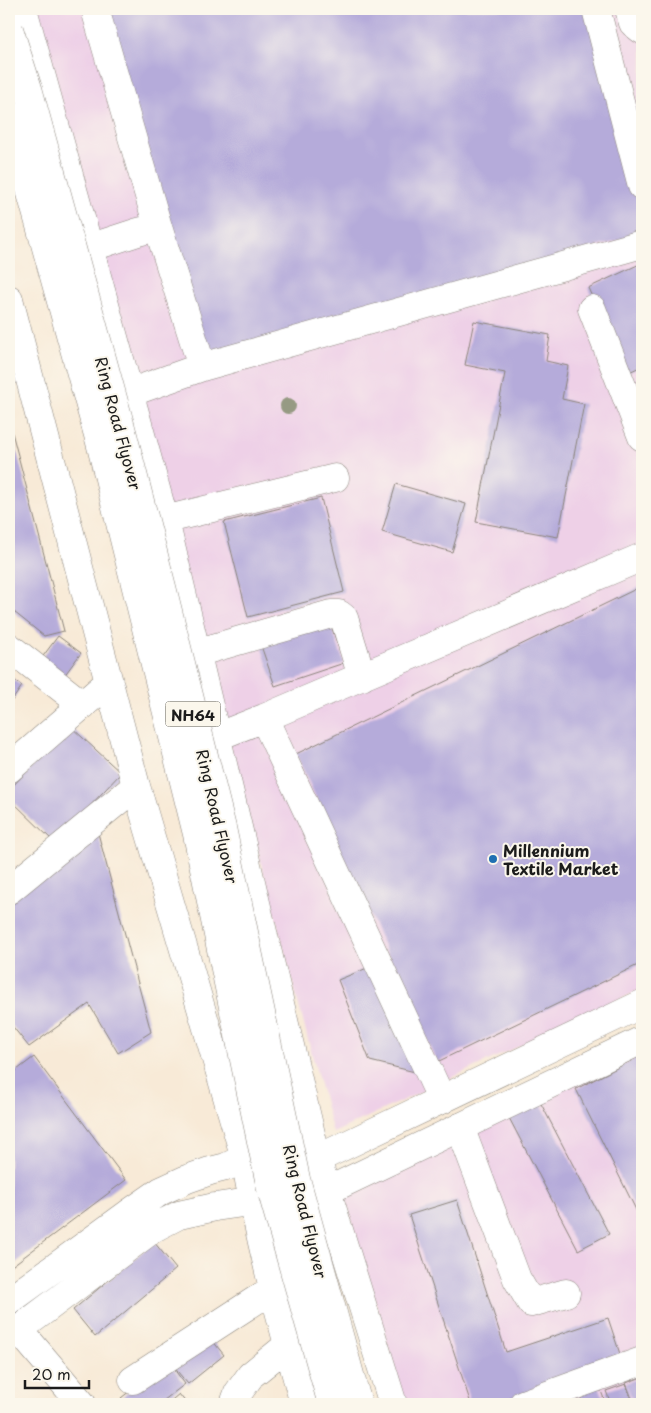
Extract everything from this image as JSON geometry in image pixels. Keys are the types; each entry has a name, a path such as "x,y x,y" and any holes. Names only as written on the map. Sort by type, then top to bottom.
{"main road":[{"path":"23,9 164,520 317,1159 393,1404"},
{"path":"96,9 158,227 202,367"},
{"path":"596,9 642,186"},
{"path":"629,9 633,23 642,30"},
{"name":"Ring Road Flyover","path":"9,29 32,102 123,435 222,828 296,1179 358,1404"},
{"name":"Ring Road Flyover","path":"9,114 100,442 197,834 271,1189 332,1404"},
{"path":"89,248 158,227"},
{"path":"129,394 202,367 642,244"},
{"path":"9,299 136,786 245,1158 252,1201 273,1289 304,1404"},
{"path":"592,310 642,437"},
{"path":"164,520 335,478"},
{"path":"216,737 362,677 642,557"},
{"path":"196,653 331,614 339,614 344,618 362,677"},
{"path":"9,648 83,705"},
{"path":"10,766 109,682"},
{"path":"264,718 442,1100"},
{"path":"9,890 136,786"},
{"path":"9,1301 161,1191 187,1178 226,1167 245,1158 317,1159 642,1004"},
{"path":"82,1404 14,1334 154,1228 180,1215 214,1207 327,1191 642,1040"},
{"path":"460,1127 517,1279 531,1303 566,1293"},
{"path":"133,1380 273,1289"},
{"path":"234,1404 238,1392 252,1375 288,1345"},
{"path":"523,1404 642,1361"}],"shaded area":[{"path":"28,9 642,9 642,989 333,1133 169,519"},
{"path":"642,1046 642,1404 405,1404 344,1194"}],"building":[{"path":"105,9 586,9 642,216 642,234 207,357"},
{"path":"642,263 642,366 627,373 588,288"},
{"path":"474,321 550,335 546,361 568,366 562,399 584,404 558,537 476,522 505,373 465,365"},
{"path":"9,421 64,631 44,636 9,608"},
{"path":"396,484 466,504 452,552 382,532"},
{"path":"321,498 344,592 248,617 224,522"},
{"name":"Millennium Textile Market","path":"642,586 642,963 437,1062 296,754"},
{"path":"329,620 344,663 275,686 260,643"},
{"path":"58,636 81,653 61,680 38,663"},
{"path":"9,676 22,686 9,705"},
{"path":"70,726 121,773 55,843 9,798 9,790"},
{"path":"98,833 151,1032 118,1053 89,1004 29,1047 9,1022 9,900"},
{"path":"372,966 415,1072 370,1061 338,980"},
{"path":"642,1055 642,1222 576,1089"},
{"path":"34,1057 126,1180 9,1268 9,1076"},
{"path":"537,1096 609,1234 578,1250 506,1112"},
{"path":"457,1200 506,1352 608,1318 624,1366 506,1404 471,1404 409,1215"},
{"path":"154,1242 176,1269 95,1337 73,1310"},
{"path":"208,1335 224,1355 188,1384 172,1365"},
{"path":"168,1361 185,1384 159,1404 126,1404 121,1398"},
{"path":"642,1377 642,1404 634,1404 626,1383"},
{"path":"626,1384 632,1404 611,1404 606,1391"},
{"path":"599,1386 606,1404 583,1404 579,1393"},
{"path":"179,1394 187,1404 167,1404"}],"place":[{"name":"Millennium Textile Market","path":"493,859"}]}
